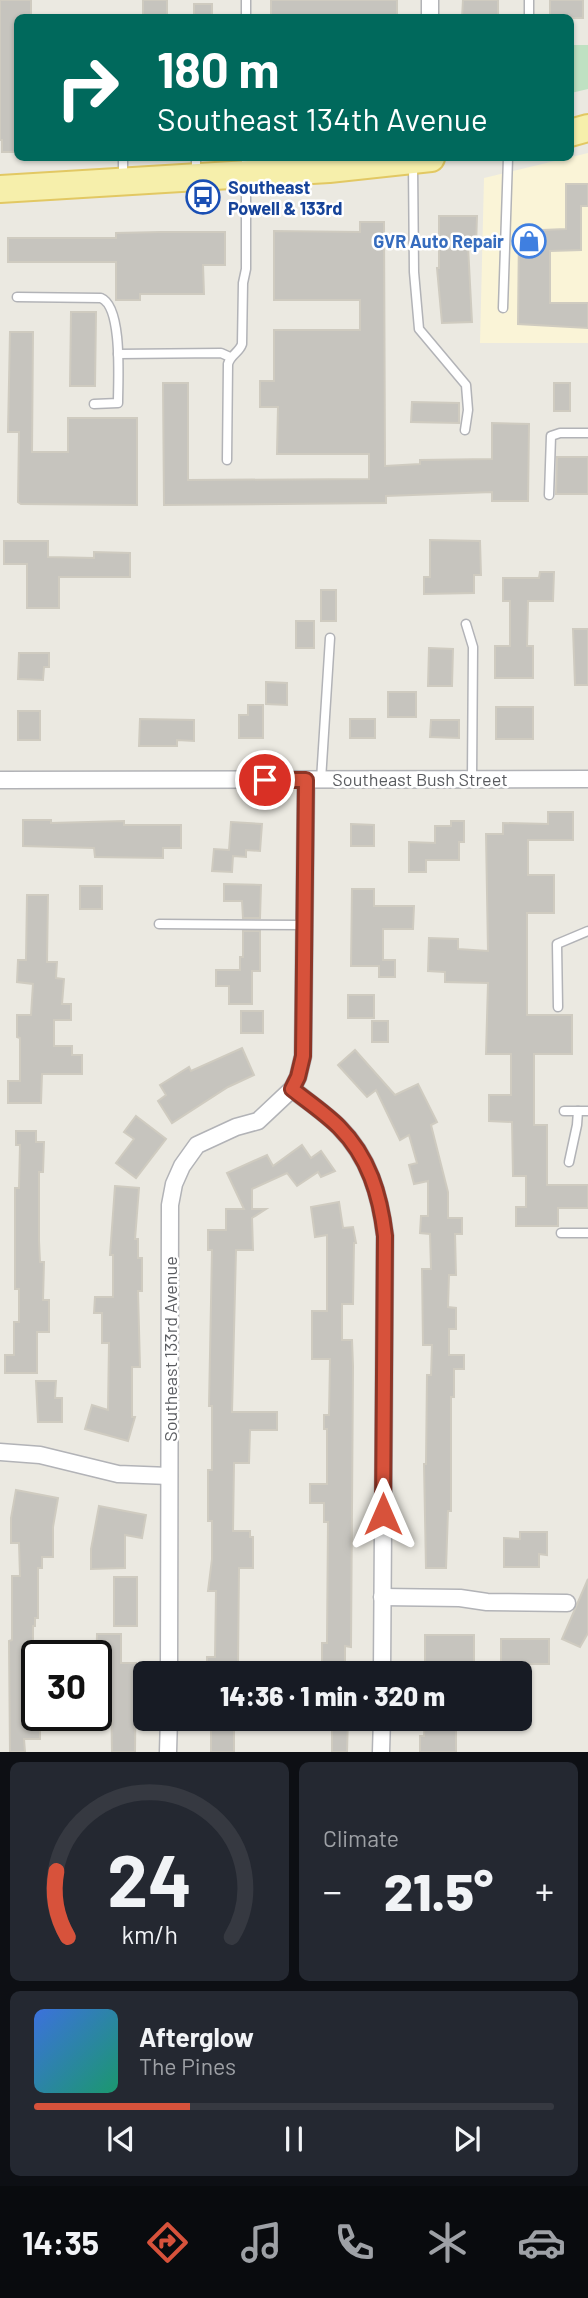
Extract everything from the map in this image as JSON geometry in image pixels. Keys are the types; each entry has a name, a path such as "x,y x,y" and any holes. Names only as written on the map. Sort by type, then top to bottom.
{"main road":[{"path":"0,189 123,169 376,161"}],"street":[{"name":"Southeast Bush Street","path":"0,780 588,779"},
{"path":"314,780 304,925 303,1056 292,1089 339,1127 354,1146 368,1168 378,1192 383,1216 382,1661"},
{"name":"Southeast 133rd Avenue","path":"169,1661 170,1205 174,1184 182,1166 197,1146 258,1121 292,1089"},
{"path":"0,1452 40,1455 118,1474 169,1476"},
{"path":"382,1597 567,1603"},
{"path":"168,1752 169,1731"},
{"path":"382,1731 382,1752"}],"lane":[{"path":"422,161 414,272 419,329 466,385 468,410 465,430"},
{"path":"503,308 508,161"},
{"path":"228,460 228,364 230,356 240,349 242,344 243,283 246,270 246,166"},
{"path":"17,297 106,300 114,315 118,354 118,403 94,404"},
{"path":"118,354 220,353 230,356"},
{"path":"549,495 551,436 561,433 588,433"},
{"path":"466,624 473,647 472,778"},
{"path":"314,780 330,638"},
{"path":"159,924 304,925"},
{"path":"558,1007 557,944 588,931"},
{"path":"564,1111 588,1111"},
{"path":"569,1161 578,1111"},
{"path":"561,1233 588,1233"}],"shaded area":[{"path":"588,153 588,343 480,343 484,178 555,161 574,161 574,156"}],"green space":[{"path":"574,45 588,45 588,89 574,92"}],"building":[{"path":"0,0 31,0 31,14 14,14 14,152 2,152"},
{"path":"143,0 167,0 167,14 143,14"},
{"path":"271,0 397,0 397,14 271,14"},
{"path":"463,0 498,0 498,14 462,14"},
{"path":"550,0 583,0 583,18 574,18 574,14 550,14"},
{"path":"194,4 212,4 212,14 194,14"},
{"path":"566,184 588,184 588,206 581,206 581,250 550,251 550,303 588,303 588,328 518,324 519,231 566,229"},
{"path":"439,216 477,216 476,246 468,246 472,322 442,323 437,268"},
{"path":"360,222 384,222 385,466 420,464 420,460 492,459 492,423 529,424 528,501 492,501 492,492 386,496 386,503 164,505 163,383 188,383 188,480 369,479 369,454 277,454 278,407 260,407 260,381 274,381 274,330 360,330 360,300 274,300 274,231 360,232"},
{"path":"225,232 225,265 203,265 204,294 140,294 140,300 116,300 116,262 8,262 8,238 116,238 116,233"},
{"path":"71,312 96,312 95,386 70,386"},
{"path":"10,332 33,332 32,452 68,452 68,418 137,418 137,505 18,502 19,432 8,432"},
{"path":"554,383 570,383 570,411 554,411"},
{"path":"412,402 459,403 459,423 411,422"},
{"path":"557,457 588,457 588,494 556,494"},
{"path":"430,540 480,541 481,575 474,575 474,593 424,594 424,577 430,577"},
{"path":"4,541 48,541 48,557 94,558 94,552 130,553 130,577 59,577 59,608 27,608 27,564 4,564"},
{"path":"540,572 554,572 553,601 528,601 527,646 533,646 533,678 495,678 495,646 510,646 510,601 503,601 503,578 539,578"},
{"path":"321,590 336,590 336,621 321,621"},
{"path":"296,621 314,621 314,648 296,648"},
{"path":"573,629 588,629 588,685 575,685"},
{"path":"429,648 453,649 452,686 428,686"},
{"path":"19,653 49,653 49,667 44,667 43,680 18,679"},
{"path":"266,682 287,683 287,705 266,704"},
{"path":"388,692 416,692 416,717 388,717"},
{"path":"248,705 263,705 263,738 239,738 239,715 248,715"},
{"path":"496,707 533,707 533,739 496,739"},
{"path":"18,711 40,711 40,740 18,740"},
{"path":"140,719 194,720 194,741 177,740 177,746 139,746"},
{"path":"350,719 375,719 375,738 350,738"},
{"path":"431,720 459,720 459,738 430,737"},
{"path":"548,812 573,812 573,840 528,840 528,875 554,875 554,913 527,913 527,1015 572,1015 572,1054 534,1054 534,1125 547,1125 547,1185 588,1185 588,1208 558,1208 558,1226 516,1226 516,1207 526,1207 526,1176 513,1176 512,1122 489,1121 489,1095 511,1095 511,1054 486,1054 488,983 445,982 445,972 428,971 429,938 458,939 458,949 488,951 486,834 503,834 503,823 548,824"},
{"path":"23,820 51,820 51,823 124,821 124,825 181,825 181,848 163,848 163,858 95,857 94,848 23,846"},
{"path":"451,821 464,821 464,842 459,842 459,860 426,860 426,872 409,872 409,842 435,843 435,826 451,826"},
{"path":"231,822 262,824 260,851 246,850 246,857 233,856 232,872 212,871 214,849 229,850"},
{"path":"351,824 374,825 374,846 351,846"},
{"path":"224,884 261,885 260,918 243,918 242,901 224,901"},
{"path":"80,886 102,886 102,909 80,909"},
{"path":"352,889 374,889 374,906 414,906 413,929 383,929 383,960 395,960 395,977 379,977 379,966 351,966"},
{"path":"27,895 48,895 47,962 57,962 56,978 64,979 62,1004 71,1004 71,1020 54,1020 54,1046 72,1046 72,1055 82,1055 82,1074 42,1074 41,1103 8,1103 8,1081 20,1081 17,1015 31,1015 33,984 17,982 18,960 26,960"},
{"path":"243,931 260,931 260,971 252,971 252,1004 229,1004 229,986 216,986 216,970 240,970"},
{"path":"348,995 374,995 374,1018 348,1018"},
{"path":"241,1011 263,1011 263,1033 241,1033"},
{"path":"372,1021 388,1021 388,1042 372,1042"},
{"path":"242,1048 254,1075 228,1087 172,1123 158,1101 166,1095 160,1085 189,1067 191,1071"},
{"path":"355,1050 395,1095 418,1084 437,1122 431,1125 448,1192 448,1218 462,1218 462,1234 455,1234 456,1275 449,1275 448,1307 456,1308 456,1329 449,1329 449,1355 464,1355 464,1369 454,1369 454,1397 451,1397 451,1511 448,1511 446,1568 426,1568 424,1464 427,1375 431,1375 432,1345 423,1345 422,1269 431,1269 430,1234 420,1233 421,1216 428,1216 428,1181 414,1184 409,1165 417,1163 409,1135 400,1140 376,1090 367,1097 338,1065"},
{"path":"136,1116 166,1139 136,1178 116,1163 134,1139 124,1132"},
{"path":"16,1131 36,1131 36,1142 44,1142 43,1172 39,1172 39,1241 40,1262 44,1262 43,1300 49,1300 49,1332 37,1332 37,1373 5,1373 5,1355 14,1355 14,1322 19,1322 19,1289 15,1289 15,1188 19,1188 20,1145 16,1145"},
{"path":"302,1145 311,1158 321,1151 335,1171 321,1177 318,1172 297,1186 287,1173 252,1189 252,1209 266,1209 252,1218 253,1250 236,1250 232,1412 277,1412 277,1430 250,1430 249,1463 234,1463 233,1531 250,1531 250,1537 253,1537 253,1568 239,1568 238,1661 207,1661 207,1657 215,1657 216,1591 208,1591 212,1559 212,1521 208,1521 208,1470 212,1470 212,1406 209,1406 212,1250 208,1250 208,1230 226,1230 226,1209 244,1209 227,1173 267,1155 273,1166"},
{"path":"115,1186 139,1188 135,1239 138,1239 138,1258 142,1258 142,1291 138,1291 140,1367 132,1367 132,1417 135,1417 128,1441 85,1429 92,1405 108,1410 109,1343 102,1343 102,1313 94,1313 95,1297 113,1297 113,1255 110,1255"},
{"path":"339,1202 343,1228 353,1227 356,1243 353,1304 342,1304 342,1340 352,1340 353,1366 351,1647 345,1646 345,1661 322,1661 322,1643 327,1643 328,1522 324,1522 324,1503 310,1503 310,1484 327,1484 327,1429 324,1429 324,1415 329,1415 330,1359 312,1359 312,1311 327,1311 327,1235 315,1237 311,1207"},
{"path":"36,1381 56,1381 55,1398 62,1398 62,1422 38,1422"},
{"path":"16,1490 58,1498 53,1527 53,1557 42,1557 42,1568 38,1568 38,1618 35,1618 33,1626 33,1640 21,1640 21,1731 40,1731 40,1739 24,1739 25,1752 10,1752 9,1641 12,1640 12,1576 20,1576 19,1543 11,1543 11,1518"},
{"path":"99,1506 146,1515 142,1538 125,1535 125,1568 91,1569 91,1549"},
{"path":"520,1532 547,1532 547,1555 539,1554 539,1567 504,1567 504,1538 520,1539"},
{"path":"114,1577 137,1577 137,1626 114,1626"},
{"path":"588,1579 588,1633 580,1647 562,1639"},
{"path":"97,1634 121,1634 121,1663 133,1663 135,1752 112,1752 112,1640 97,1640"},
{"path":"425,1635 474,1635 474,1661 425,1661"},
{"path":"501,1639 549,1639 549,1664 501,1661"},
{"path":"211,1731 234,1731 234,1752 211,1752"},
{"path":"332,1731 348,1731 347,1752 332,1752"},
{"path":"424,1731 456,1731 456,1752 420,1752 420,1736 424,1736"}],"place":[{"name":"Southeast Powell & 133rd","path":"203,197"},
{"name":"GVR Auto Repair","path":"529,241"}],"route":[{"path":"265,780 306,780 303,1056 292,1089 339,1127 354,1146 368,1168 378,1192 383,1216 383,1514"}]}
